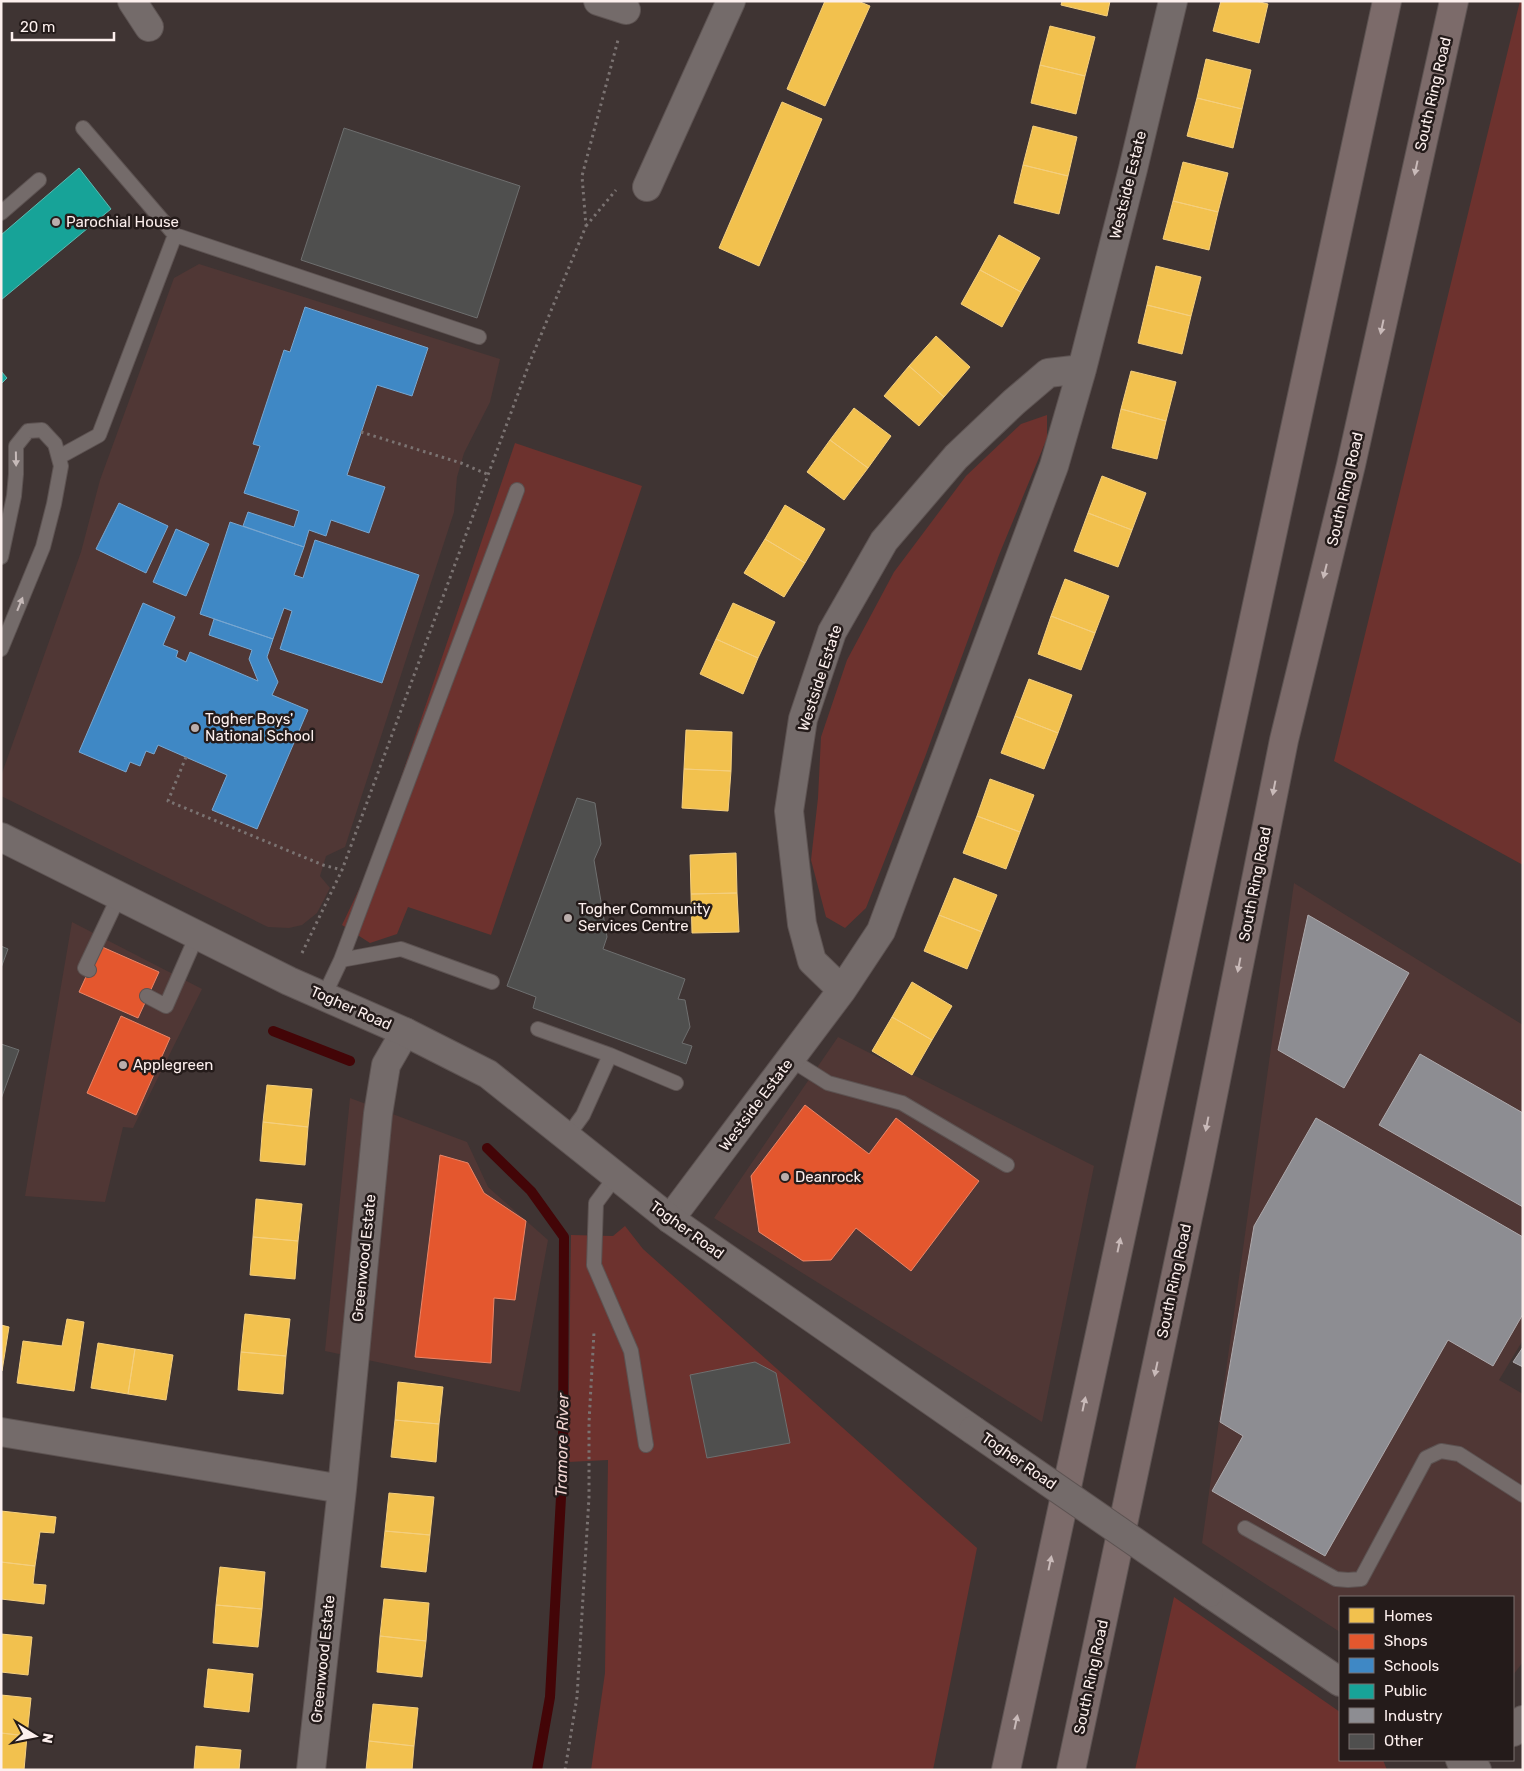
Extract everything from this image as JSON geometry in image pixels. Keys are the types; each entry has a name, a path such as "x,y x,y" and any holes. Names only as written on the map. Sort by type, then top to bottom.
{"highway":[{"path":"1006,1770 1387,1"},
{"name":"South Ring Road","path":"1071,1770 1197,1175 1284,740 1351,465 1454,1"}],"street":[{"path":"132,1 149,27"},
{"path":"598,1 626,10"},
{"path":"647,187 731,1"},
{"name":"Westside Estate","path":"670,1219 842,990 881,931 1054,466 1082,369 1173,1"},
{"name":"Westside Estate","path":"842,990 812,961 802,924 789,811 803,719 832,632 884,541 956,457 1014,402 1048,373 1082,369"},
{"name":"Togher Road","path":"1,837 289,981 405,1032 488,1074 670,1219 1339,1681"},
{"name":"Greenwood Estate","path":"311,1770 342,1489 378,1114 386,1065 405,1032"},
{"path":"1,1432 342,1489"},
{"path":"1514,1731 1523,1720"},
{"path":"1462,1761 1478,1770"}],"lane":[{"path":"83,128 175,235 479,337"},
{"path":"1,212 39,180"},
{"path":"59,456 99,435 175,235"},
{"path":"1,557 14,496 16,446 28,431 42,430 55,444 61,466 54,504 43,547 1,649"},
{"path":"324,996 341,960 517,490"},
{"path":"89,970 85,968 118,896"},
{"path":"147,996 166,1006 197,935"},
{"path":"341,960 401,948 492,982"},
{"path":"538,1028 610,1055 676,1083"},
{"path":"567,1137 583,1115 610,1055"},
{"path":"790,1059 828,1083 902,1103 1007,1165"},
{"path":"616,1176 596,1203 594,1265 631,1351 646,1445"},
{"path":"1245,1528 1336,1579 1361,1579 1426,1458 1441,1451 1459,1454 1523,1496"}],"path":[{"path":"586,226 582,176 626,10"},
{"path":"289,981 342,870 529,364 586,226 618,187 647,187"},
{"path":"361,432 461,463 488,474"},
{"path":"186,757 168,801 323,865 342,870"},
{"path":"565,1770 570,1729 578,1697 589,1497 589,1422 594,1331"}],"shaded area":[{"path":"1520,1 1523,1 1523,865 1334,761"},
{"path":"199,264 500,359 490,402 464,453 457,477 454,512 345,847 326,856 320,876 330,888 317,913 302,925 289,928 268,927 1,796 1,776 81,552 100,480 174,278"},
{"path":"1047,415 1047,438 999,555 925,757 866,908 845,928 826,917 811,860 818,798 821,737 847,660 894,572 966,476 1021,424"},
{"path":"515,443 642,486 491,935 408,907 397,934 370,943 342,925 373,860"},
{"path":"1294,883 1523,1025 1523,1340 1499,1380 1523,1394 1523,1662 1514,1674 1514,1596 1339,1596 1339,1631 1202,1543"},
{"path":"72,922 202,989 133,1128 123,1127 105,1202 25,1196"},
{"path":"838,1037 1094,1166 1042,1422 714,1218"},
{"path":"350,1098 467,1142 488,1187 548,1240 520,1392 325,1351"},
{"path":"625,1226 643,1249 977,1548 933,1770 591,1770 605,1673 608,1460 568,1462 571,1235 613,1236"},
{"path":"1174,1597 1339,1711 1339,1761 1383,1761 1387,1770 1135,1770"}],"building: Homes":[{"path":"825,1 858,1 870,6 825,106 787,89"},
{"path":"1062,1 1110,1 1107,16 1061,5"},
{"path":"1221,1 1256,1 1268,4 1259,43 1213,31"},
{"path":"1050,26 1095,37 1085,76 1040,65"},
{"path":"1206,59 1251,70 1242,109 1197,98"},
{"path":"1040,65 1085,76 1076,114 1031,103"},
{"path":"1197,98 1242,109 1233,148 1187,136"},
{"path":"782,102 822,119 759,266 719,248"},
{"path":"1033,126 1077,137 1068,176 1023,165"},
{"path":"1183,162 1228,173 1218,212 1173,201"},
{"path":"1023,165 1068,176 1059,214 1014,203"},
{"path":"1173,201 1218,212 1209,250 1163,239"},
{"path":"999,235 1040,258 1021,292 980,270"},
{"path":"1156,266 1201,277 1191,316 1147,305"},
{"path":"980,270 1021,292 1002,327 961,304"},
{"path":"1147,305 1191,316 1182,354 1138,343"},
{"path":"936,336 970,367 944,397 909,366"},
{"path":"909,366 944,397 919,426 884,396"},
{"path":"1131,371 1176,382 1166,421 1121,409"},
{"path":"854,408 891,436 868,468 830,440"},
{"path":"1121,409 1166,421 1157,459 1112,448"},
{"path":"830,440 868,468 844,500 807,472"},
{"path":"1102,476 1146,493 1132,530 1088,513"},
{"path":"785,505 825,529 805,563 765,539"},
{"path":"1088,513 1132,530 1118,567 1074,551"},
{"path":"765,539 805,563 784,597 744,573"},
{"path":"1065,579 1109,596 1095,633 1051,616"},
{"path":"733,603 775,622 758,658 716,639"},
{"path":"1051,616 1095,633 1081,670 1038,654"},
{"path":"716,639 758,658 743,694 700,674"},
{"path":"1029,679 1072,695 1058,733 1015,716"},
{"path":"1015,716 1058,733 1044,769 1001,753"},
{"path":"686,730 732,732 731,771 684,769"},
{"path":"684,769 731,771 728,811 682,808"},
{"path":"990,779 1034,795 1020,832 977,816"},
{"path":"977,816 1020,832 1006,869 963,853"},
{"path":"736,853 737,893 691,894 690,855"},
{"path":"954,878 997,895 982,932 939,915"},
{"path":"737,893 739,932 692,933 691,894"},
{"path":"939,915 982,932 967,969 924,951"},
{"path":"912,982 952,1006 932,1040 892,1017"},
{"path":"892,1017 932,1040 912,1075 872,1051"},
{"path":"267,1085 312,1089 308,1127 263,1122"},
{"path":"263,1122 308,1127 305,1165 260,1161"},
{"path":"256,1199 302,1204 298,1241 253,1237"},
{"path":"253,1237 298,1241 295,1279 250,1275"},
{"path":"245,1314 290,1319 286,1356 241,1352"},
{"path":"67,1319 84,1322 74,1391 17,1383 23,1341 62,1346"},
{"path":"1,1325 9,1327 2,1371 1,1371"},
{"path":"98,1343 135,1349 128,1394 91,1388"},
{"path":"135,1349 173,1355 166,1400 128,1394"},
{"path":"241,1352 286,1356 283,1394 238,1390"},
{"path":"398,1382 443,1387 439,1424 395,1420"},
{"path":"395,1420 439,1424 436,1462 391,1457"},
{"path":"389,1493 434,1497 430,1535 385,1531"},
{"path":"1,1511 56,1517 54,1533 40,1532 35,1566 1,1562"},
{"path":"385,1531 430,1535 426,1572 381,1567"},
{"path":"1,1562 35,1566 33,1584 46,1585 44,1604 1,1599"},
{"path":"220,1567 265,1572 262,1609 216,1605"},
{"path":"384,1599 429,1603 426,1641 380,1636"},
{"path":"216,1605 262,1609 258,1647 213,1643"},
{"path":"1,1634 32,1637 28,1675 1,1672"},
{"path":"380,1636 426,1641 422,1677 377,1672"},
{"path":"208,1669 253,1674 249,1712 204,1707"},
{"path":"1,1695 31,1698 27,1736 1,1733"},
{"path":"373,1704 418,1708 414,1746 369,1741"},
{"path":"1,1733 27,1736 24,1770 1,1770"},
{"path":"369,1741 414,1746 412,1770 366,1770"},
{"path":"196,1746 241,1750 239,1770 194,1770"}],"building: Shops":[{"path":"100,946 159,972 138,1018 79,992"},
{"path":"121,1016 170,1038 136,1115 87,1093"},
{"path":"805,1105 869,1154 896,1118 979,1181 911,1271 856,1228 831,1260 803,1261 759,1232 751,1176"},
{"path":"440,1155 468,1163 484,1193 526,1221 515,1300 494,1298 491,1363 415,1357"}],"building: Schools":[{"path":"305,307 428,348 412,396 377,385 347,475 385,487 369,533 331,520 326,536 309,530 304,547 243,526 248,512 294,527 299,511 244,493 260,446 253,444 284,350 290,352"},
{"path":"119,503 168,526 146,573 96,549"},
{"path":"230,522 304,547 294,575 303,578 315,540 419,575 382,683 280,649 292,611 284,608 273,639 200,614"},
{"path":"176,529 209,544 186,596 153,582"},
{"name":"Togher Boys' National School","path":"143,603 175,617 163,645 178,651 176,657 186,662 190,652 258,681 249,659 252,650 209,635 214,619 273,639 267,657 278,682 272,695 308,710 257,829 212,810 227,775 158,745 154,754 146,751 140,766 130,762 126,772 79,752"}],"building: Public":[{"name":"Parochial House","path":"79,168 111,209 1,300 1,235"},
{"path":"1,371 7,378 1,384"}],"building: Industry":[{"path":"1308,915 1409,973 1344,1088 1278,1050"},
{"path":"1420,1054 1523,1113 1523,1207 1379,1125"},
{"path":"1316,1118 1523,1237 1523,1314 1493,1366 1448,1340 1325,1556 1212,1491 1243,1436 1220,1422 1254,1226"},
{"path":"1523,1347 1523,1367 1513,1362"}],"building: Other":[{"path":"344,128 520,186 477,318 301,260"},
{"name":"Togher Community Services Centre","path":"577,798 595,803 601,844 594,860 607,937 603,949 685,979 678,999 685,1000 690,1027 682,1043 692,1046 686,1064 533,1008 536,997 507,986"},
{"path":"1,946 8,949 1,968"},
{"path":"1,1044 19,1050 1,1099"},
{"path":"755,1362 776,1373 790,1443 707,1458 690,1375"}],"waterway":[{"name":"Tramore River","path":"273,1031 350,1061"},
{"name":"Tramore River","path":"487,1148 531,1191 564,1237 563,1461 550,1697 537,1770"}],"place":[{"name":"Parochial House","path":"56,222"},
{"name":"Togher Boys' National School","path":"195,728"},
{"name":"Togher Community Services Centre","path":"568,918"},
{"name":"Applegreen","path":"123,1065"},
{"name":"Deanrock","path":"785,1177"}]}
